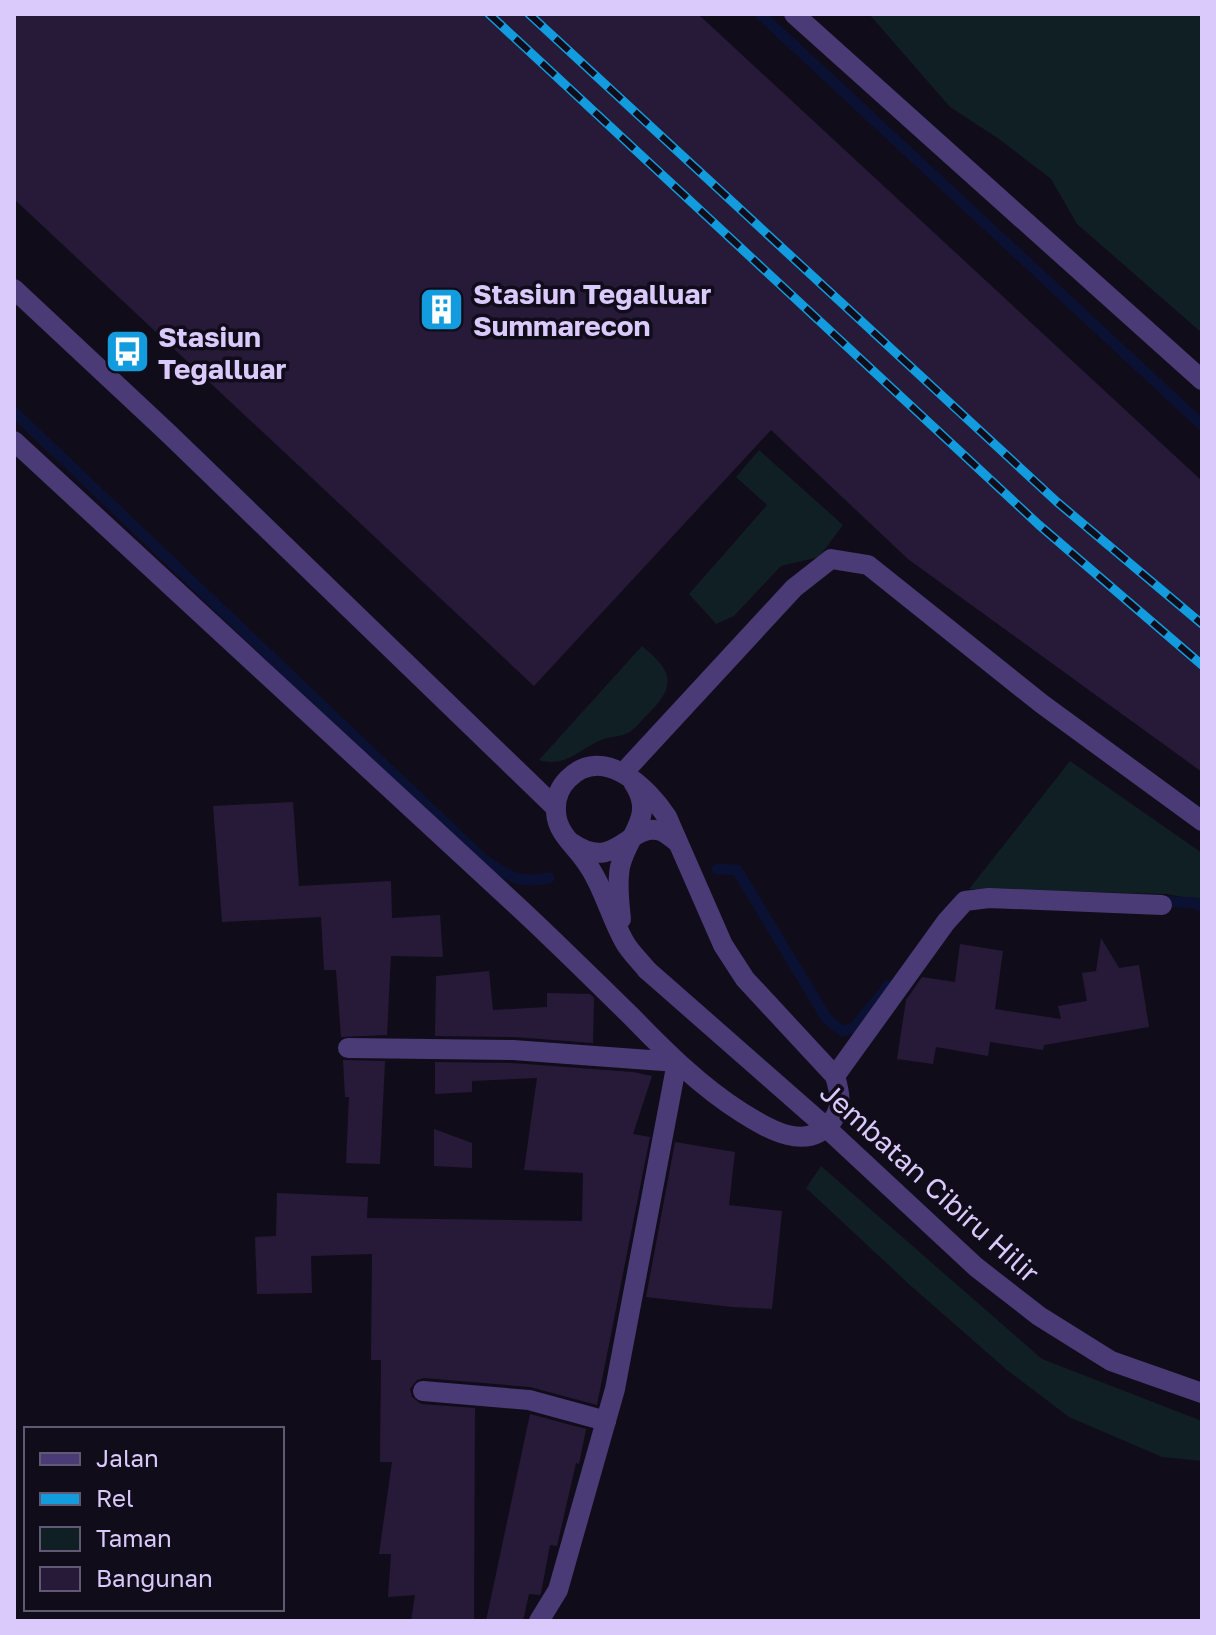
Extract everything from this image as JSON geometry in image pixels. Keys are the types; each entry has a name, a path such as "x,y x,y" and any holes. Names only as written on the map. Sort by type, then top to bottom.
{"street":[{"path":"794,14 1202,380"},
{"path":"14,289 556,808"},
{"path":"14,441 542,929 677,1062 740,1111 771,1128 808,1138 823,1131 839,1111 835,1076 745,979 723,945 667,817 655,800 627,776 602,765 574,773 563,784 556,798 558,824 569,841 581,849 595,853 609,852 649,830 661,831 677,842"},
{"path":"627,776 798,584 831,559 868,565 1042,704 1202,821"},
{"path":"624,942 619,899 620,868 639,826 642,804 640,793 627,776"},
{"name":"Jembatan Cibiru Hilir","path":"569,841 601,885 624,942 647,970 819,1121 976,1267 1039,1316 1111,1361 1202,1393"},
{"path":"835,1076 946,922 965,901 989,898 1162,905"},
{"path":"348,1048 513,1050 677,1062"},
{"path":"539,1621 558,1590 615,1389 677,1062"},
{"path":"423,1391 529,1400 606,1421"}],"green space":[{"path":"869,14 1202,14 1202,333 1077,224 1051,179 950,107"},
{"path":"759,450 843,525 819,557 781,566 734,616 716,624 689,594 767,505 736,477"},
{"path":"642,646 667,675 665,691 652,710 627,734 601,740 564,760 539,760"},
{"path":"1070,761 1202,853 1202,901 1167,894 969,889"},
{"path":"821,1166 1042,1359 1202,1421 1202,1461 1162,1457 1069,1417 1007,1370 806,1188"}],"building":[{"path":"14,14 698,14 1202,481 1202,772 908,559 771,430 534,686 14,199"},
{"path":"293,802 299,886 391,881 392,918 440,915 443,957 391,956 387,1035 341,1037 336,970 324,970 321,917 222,922 213,806"},
{"path":"1101,938 1119,968 1139,965 1149,1027 1044,1045 1043,1050 990,1042 988,1056 936,1047 933,1064 897,1059 906,1000 922,977 955,982 960,944 1003,951 995,1009 1061,1019 1058,1006 1087,1001 1082,973 1096,971"},
{"path":"489,971 493,1010 547,1007 547,993 590,994 594,998 593,1043 514,1037 435,1036 436,976"},
{"path":"343,1060 385,1061 380,1164 346,1163 349,1097 345,1097"},
{"path":"435,1062 512,1063 652,1076 633,1134 650,1137 597,1405 530,1387 424,1378 417,1380 410,1389 412,1397 421,1404 475,1408 474,1621 411,1621 415,1595 388,1597 391,1554 379,1554 392,1462 380,1462 381,1360 371,1360 372,1254 311,1256 312,1293 257,1294 255,1237 276,1236 277,1193 368,1197 367,1218 582,1221 583,1173 524,1170 537,1078 472,1081 472,1092 435,1094"},
{"path":"434,1129 472,1143 472,1168 434,1166"},
{"path":"675,1142 735,1152 729,1205 782,1211 772,1309 646,1297"},
{"path":"530,1414 586,1429 579,1464 576,1463 557,1546 550,1545 540,1595 529,1594 523,1621 486,1621"}],"waterway":[{"path":"760,14 1202,425"},
{"path":"14,412 484,860 521,879 549,878"},
{"path":"717,869 737,870 827,1019 842,1031 854,1028 889,985"},
{"path":"1156,901 1196,903 1202,907"}],"railway":[{"path":"489,14 1039,525 1202,665"},
{"path":"529,14 1057,502 1202,624"}],"place":[{"name":"Stasiun Tegalluar Summarecon","path":"442,309"},
{"name":"Stasiun Tegalluar","path":"127,352"}]}
